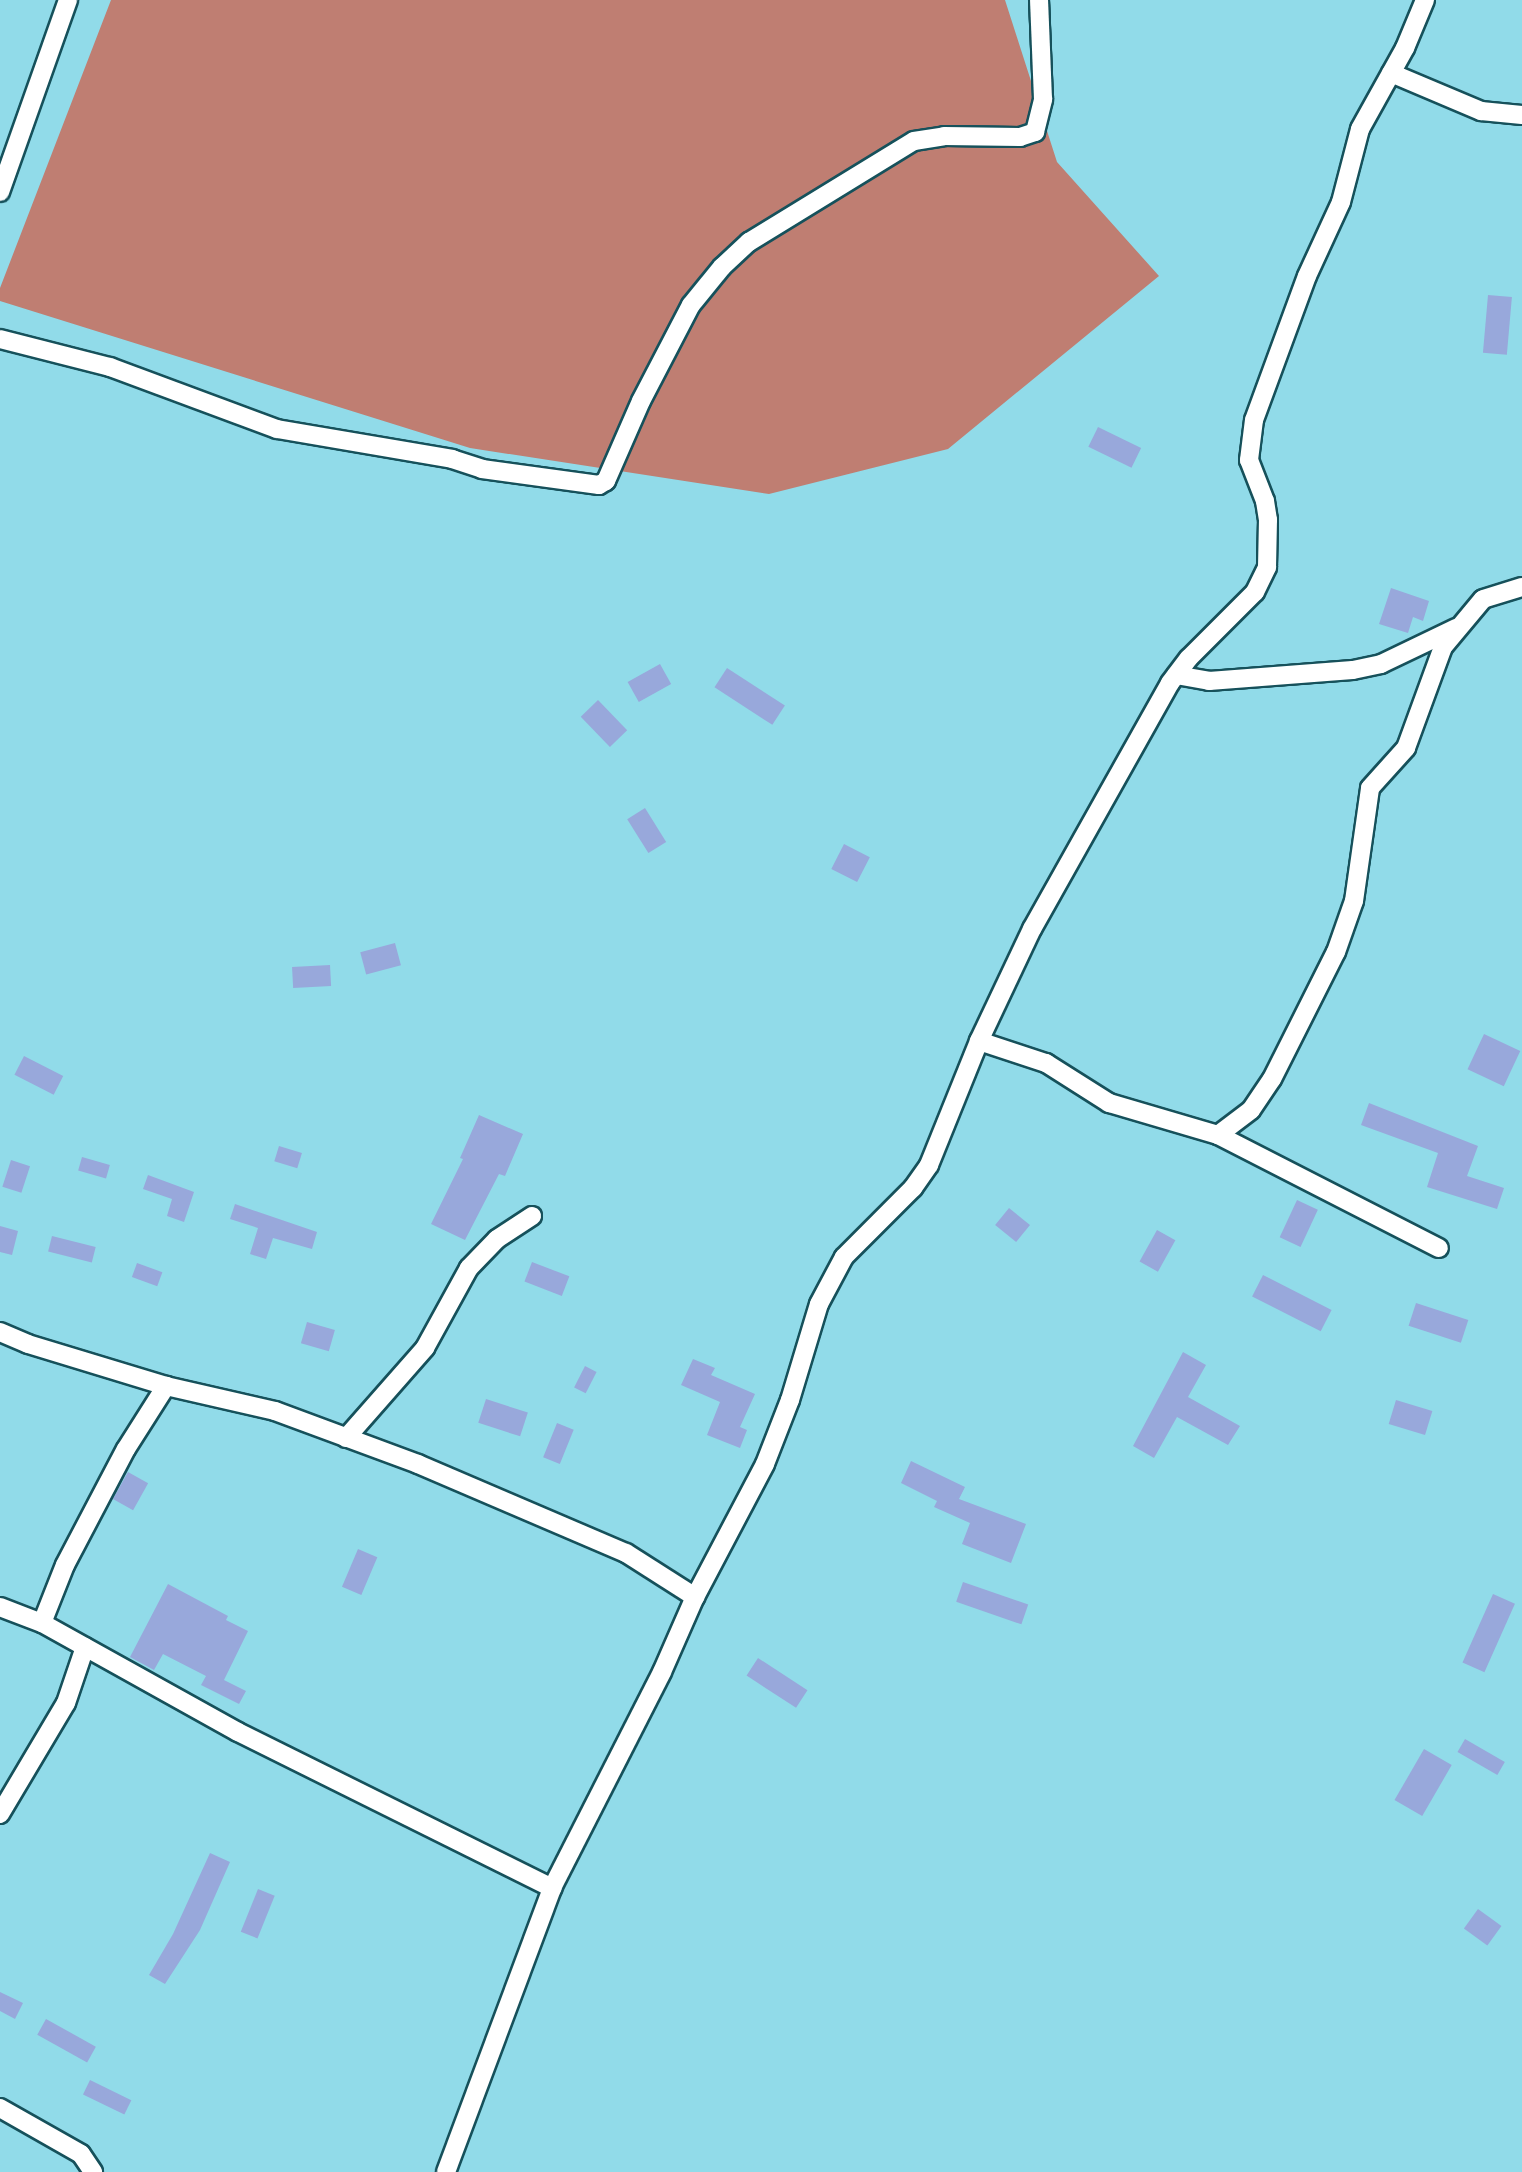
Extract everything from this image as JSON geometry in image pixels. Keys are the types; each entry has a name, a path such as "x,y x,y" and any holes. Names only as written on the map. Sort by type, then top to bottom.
{"street":[{"path":"0,192 68,0"},
{"path":"0,339 110,367 277,429 452,459 494,471 599,485 606,481 641,401 691,305 722,267 749,242 914,141 944,136 1020,137 1035,132 1043,99 1039,0"},
{"path":"446,2172 552,1888 662,1672 695,1597 765,1464 790,1400 819,1304 844,1257 913,1188 929,1165 979,1041 1032,929 1176,675 1255,592 1267,567 1265,501 1249,460 1254,420 1307,276 1341,202 1360,129 1391,73 1425,0"},
{"path":"1391,73 1481,111 1522,115"},
{"path":"1218,1135 1251,1110 1272,1079 1336,952 1354,901 1370,788 1406,748 1436,665 1457,628 1483,599 1522,587"},
{"path":"1176,675 1209,681 1353,670 1381,664 1457,628"},
{"path":"979,1041 1046,1063 1109,1103 1218,1135 1439,1248"},
{"path":"346,1438 425,1348 469,1268 497,1239 532,1216"},
{"path":"0,1332 28,1344 166,1386 243,1401 418,1464 626,1553 695,1597"},
{"path":"42,1623 65,1565 119,1462 166,1386"},
{"path":"0,1607 42,1623 238,1732 552,1888"},
{"path":"0,1814 66,1703 85,1647"},
{"path":"0,2108 81,2154 93,2172"}],"shaded area":[{"path":"111,0 1005,0 1057,162 1159,276 948,449 769,494 470,448 0,301 0,288"}],"building":[{"path":"1488,295 1512,297 1507,355 1483,353"},
{"path":"1098,427 1141,448 1131,468 1088,447"},
{"path":"1391,588 1429,601 1423,621 1413,617 1408,633 1379,624"},
{"path":"660,664 671,684 639,702 628,682"},
{"path":"727,668 785,706 772,725 714,687"},
{"path":"598,700 627,730 610,747 581,717"},
{"path":"645,808 666,842 648,853 627,819"},
{"path":"844,844 870,857 857,882 831,869"},
{"path":"395,943 401,965 366,975 360,952"},
{"path":"330,965 331,986 293,988 292,967"},
{"path":"1484,1034 1520,1051 1504,1086 1468,1069"},
{"path":"24,1056 63,1076 54,1095 14,1075"},
{"path":"1369,1103 1478,1146 1467,1176 1504,1188 1497,1209 1427,1187 1438,1153 1361,1125"},
{"path":"479,1115 523,1134 505,1176 499,1174 465,1240 431,1224 463,1159 460,1158"},
{"path":"279,1146 302,1153 297,1168 274,1161"},
{"path":"82,1157 110,1165 106,1178 78,1170"},
{"path":"11,1160 30,1166 21,1193 2,1187"},
{"path":"148,1175 194,1192 184,1222 167,1216 172,1199 143,1189"},
{"path":"1297,1200 1318,1210 1301,1247 1280,1237"},
{"path":"235,1204 317,1232 312,1249 273,1238 266,1259 250,1254 258,1228 230,1219"},
{"path":"1009,1208 1030,1225 1016,1242 995,1225"},
{"path":"0,1226 18,1231 12,1255 0,1252"},
{"path":"1157,1230 1175,1240 1158,1272 1140,1261"},
{"path":"52,1236 96,1247 92,1262 48,1252"},
{"path":"532,1262 569,1276 562,1296 524,1282"},
{"path":"137,1263 162,1272 157,1286 132,1277"},
{"path":"1263,1275 1332,1310 1321,1331 1252,1296"},
{"path":"1416,1303 1468,1320 1461,1343 1409,1326"},
{"path":"307,1322 335,1330 329,1351 301,1343"},
{"path":"1183,1352 1206,1365 1188,1397 1240,1426 1228,1445 1177,1417 1154,1458 1133,1446"},
{"path":"693,1359 715,1368 711,1375 755,1394 740,1427 747,1430 740,1448 707,1435 720,1402 681,1385"},
{"path":"585,1366 597,1372 586,1393 574,1387"},
{"path":"486,1399 528,1413 520,1436 478,1423"},
{"path":"1396,1400 1432,1411 1425,1435 1389,1424"},
{"path":"557,1423 574,1430 560,1464 543,1457"},
{"path":"911,1461 965,1487 959,1499 1026,1524 1011,1563 962,1544 970,1523 934,1507 937,1501 901,1483"},
{"path":"128,1472 148,1483 133,1510 113,1499"},
{"path":"358,1549 377,1557 361,1595 342,1587"},
{"path":"963,1582 1028,1604 1021,1624 956,1602"},
{"path":"168,1584 228,1616 226,1620 248,1631 224,1680 246,1691 239,1704 201,1685 206,1676 163,1654 154,1670 130,1657"},
{"path":"1493,1594 1515,1604 1484,1672 1462,1663"},
{"path":"758,1658 807,1690 796,1708 747,1676"},
{"path":"1465,1739 1505,1762 1497,1775 1458,1752"},
{"path":"1424,1749 1452,1765 1422,1816 1394,1800"},
{"path":"210,1853 230,1862 200,1930 165,1984 149,1975 173,1934"},
{"path":"258,1889 275,1896 257,1938 241,1932"},
{"path":"1478,1909 1501,1926 1487,1945 1464,1928"},
{"path":"0,1992 23,2003 15,2019 0,2011"},
{"path":"46,2019 96,2047 87,2062 37,2035"},
{"path":"90,2080 131,2100 124,2115 83,2094"}]}
